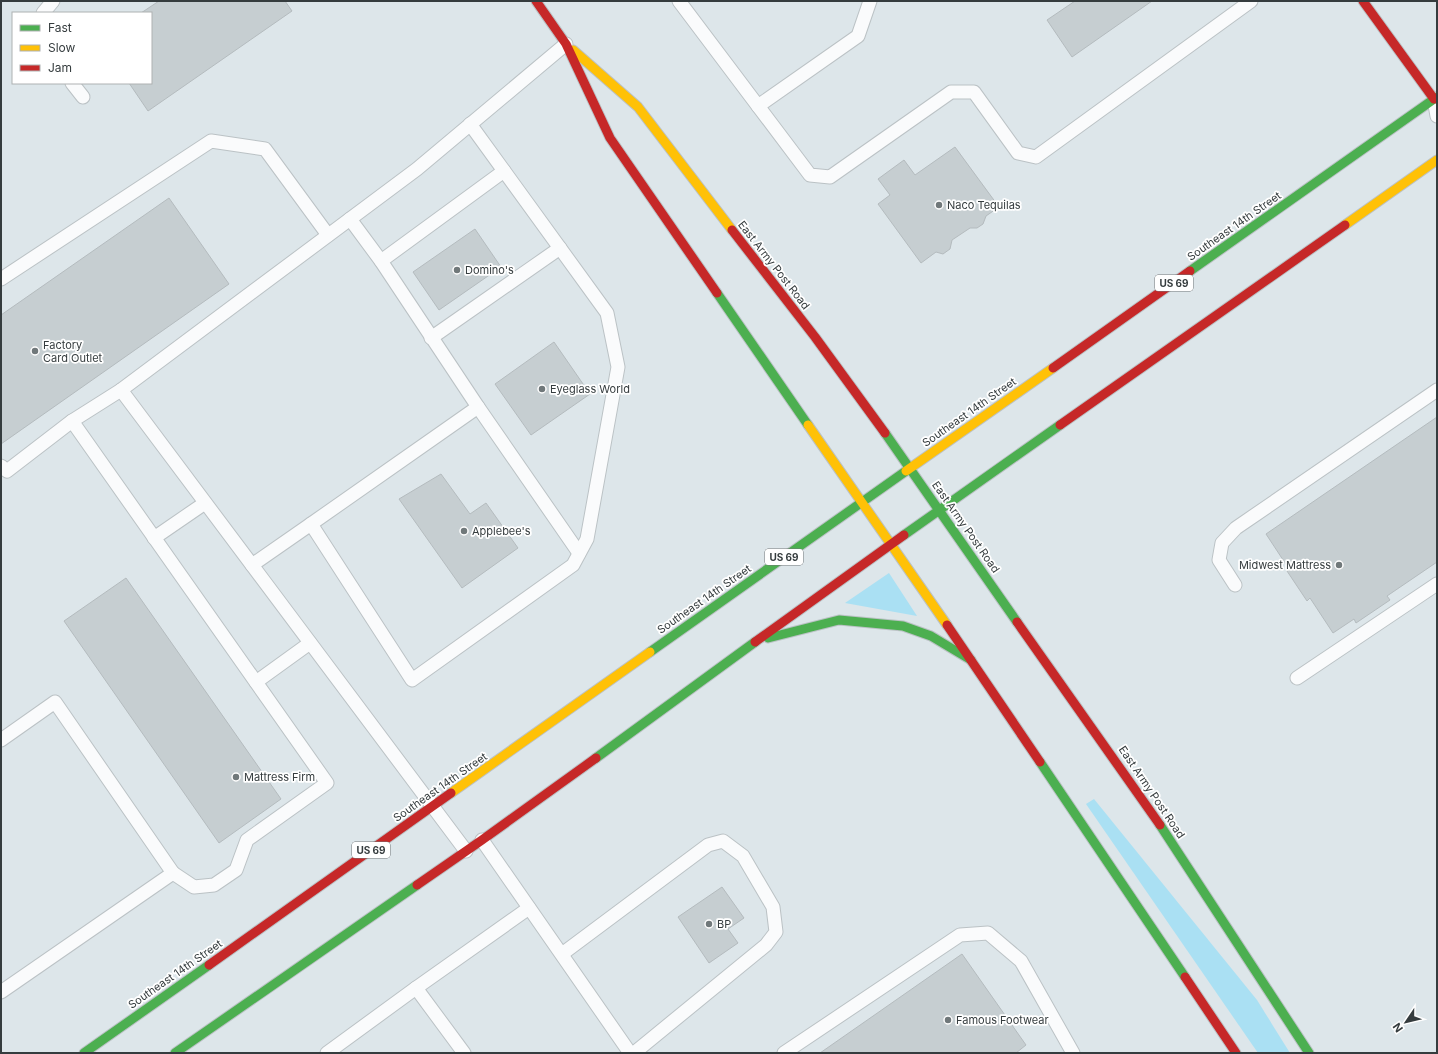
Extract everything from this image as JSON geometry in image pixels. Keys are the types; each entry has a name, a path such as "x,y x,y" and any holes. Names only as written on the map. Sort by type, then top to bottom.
{"main road":[{"name":"East Army Post Road","path":"536,1 566,44 610,138 971,660 1233,1052"},
{"path":"1364,1 1436,99"},
{"name":"East Army Post Road","path":"566,44 638,107 815,337 911,468 1146,803 1308,1053"},
{"name":"Southeast 14th Street","path":"84,1053 861,503 1436,99"},
{"path":"175,1053 482,840 891,544 1437,160"},
{"path":"755,642 839,620 903,626 931,636 971,660"}],"lane":[{"path":"44,12 53,1"},
{"path":"679,1 810,175 830,177 951,92 974,92 1018,153 1036,157 1251,1"},
{"path":"758,106 858,36 870,1"},
{"path":"1,466 7,471 72,421 121,390 417,169 566,44"},
{"path":"73,84 83,97"},
{"path":"1436,99 1437,116"},
{"path":"311,524 412,680 572,565 587,539 618,367 607,313 470,124"},
{"path":"1,279 211,141 265,149 328,235"},
{"path":"381,261 504,171"},
{"path":"350,219 381,261 431,338 579,553"},
{"path":"431,338 560,248"},
{"path":"121,390 466,851"},
{"path":"1235,585 1218,560 1222,543 1236,528 1437,390"},
{"path":"252,565 478,407"},
{"path":"1,740 55,702 174,873 194,887 214,885 236,870 247,840 327,783 72,421"},
{"path":"154,538 205,503"},
{"path":"1297,678 1437,584"},
{"path":"256,682 310,643"},
{"path":"482,840 630,1053"},
{"path":"562,954 708,845 723,841 744,856 773,907 776,932 766,946 634,1053"},
{"path":"1,992 174,873"},
{"path":"327,1053 529,908"},
{"path":"784,1053 960,935 988,933 1021,961 1073,1053"},
{"path":"416,988 464,1053"}],"shaded area":[{"path":"889,573 917,616 845,603"},
{"path":"1094,799 1257,1000 1290,1053 1258,1053 1086,804"}],"building":[{"path":"159,1 285,1 292,11 148,111 130,84 152,84 152,12 142,12"},
{"path":"1075,1 1152,1 1072,57 1047,20"},
{"name":"Naco Tequilas","path":"955,147 999,207 986,216 983,224 977,228 970,228 952,240 950,249 943,254 936,252 921,263 878,204 890,195 878,179 904,160 915,175"},
{"path":"169,198 229,284 1,444 1,315"},
{"name":"Domino's","path":"475,229 501,267 439,310 413,272"},
{"name":"Eyeglass World","path":"554,342 590,394 531,435 495,384"},
{"path":"1437,417 1437,562 1387,596 1390,600 1356,623 1354,619 1333,633 1310,598 1307,601 1287,571 1289,569 1266,534"},
{"name":"Applebee's","path":"441,474 470,514 486,503 518,548 462,588 399,499"},
{"path":"126,578 281,799 219,843 64,621"},
{"name":"BP","path":"722,887 744,918 728,929 738,943 709,963 678,917"},
{"path":"962,954 1026,1045 1016,1053 820,1053"}],"traffic: fast":[{"path":"1190,271 1437,97"},
{"path":"717,293 808,425"},
{"path":"904,535 1060,425"},
{"path":"885,433 1017,622"},
{"path":"650,652 906,471"},
{"path":"768,638 839,620 903,626 931,636 971,660"},
{"path":"596,758 755,642"},
{"path":"1040,762 1185,977"},
{"path":"1160,825 1309,1053"},
{"path":"175,1053 417,885"},
{"path":"84,1053 209,965"}],"traffic: slow":[{"path":"573,50 638,107 732,230"},
{"path":"1345,225 1437,160"},
{"path":"906,471 1053,368"},
{"path":"808,425 947,625"},
{"path":"451,793 650,652"}],"traffic: jam":[{"path":"536,1 566,44 610,138 717,293"},
{"path":"1363,1 1434,99"},
{"path":"1060,425 1345,225"},
{"path":"732,230 815,337 885,433"},
{"path":"1053,368 1190,271"},
{"path":"755,642 904,535"},
{"path":"1017,622 1160,825"},
{"path":"947,625 1040,762"},
{"path":"417,885 596,758"},
{"path":"209,965 451,793"},
{"path":"1185,977 1236,1053"}],"place":[{"name":"Naco Tequilas","path":"939,205"},
{"name":"Domino's","path":"457,270"},
{"name":"Factory Card Outlet","path":"35,351"},
{"name":"Eyeglass World","path":"542,389"},
{"name":"Applebee's","path":"464,531"},
{"name":"Midwest Mattress","path":"1339,565"},
{"name":"Mattress Firm","path":"236,777"},
{"name":"BP","path":"709,924"},
{"name":"Famous Footwear","path":"948,1020"}]}
